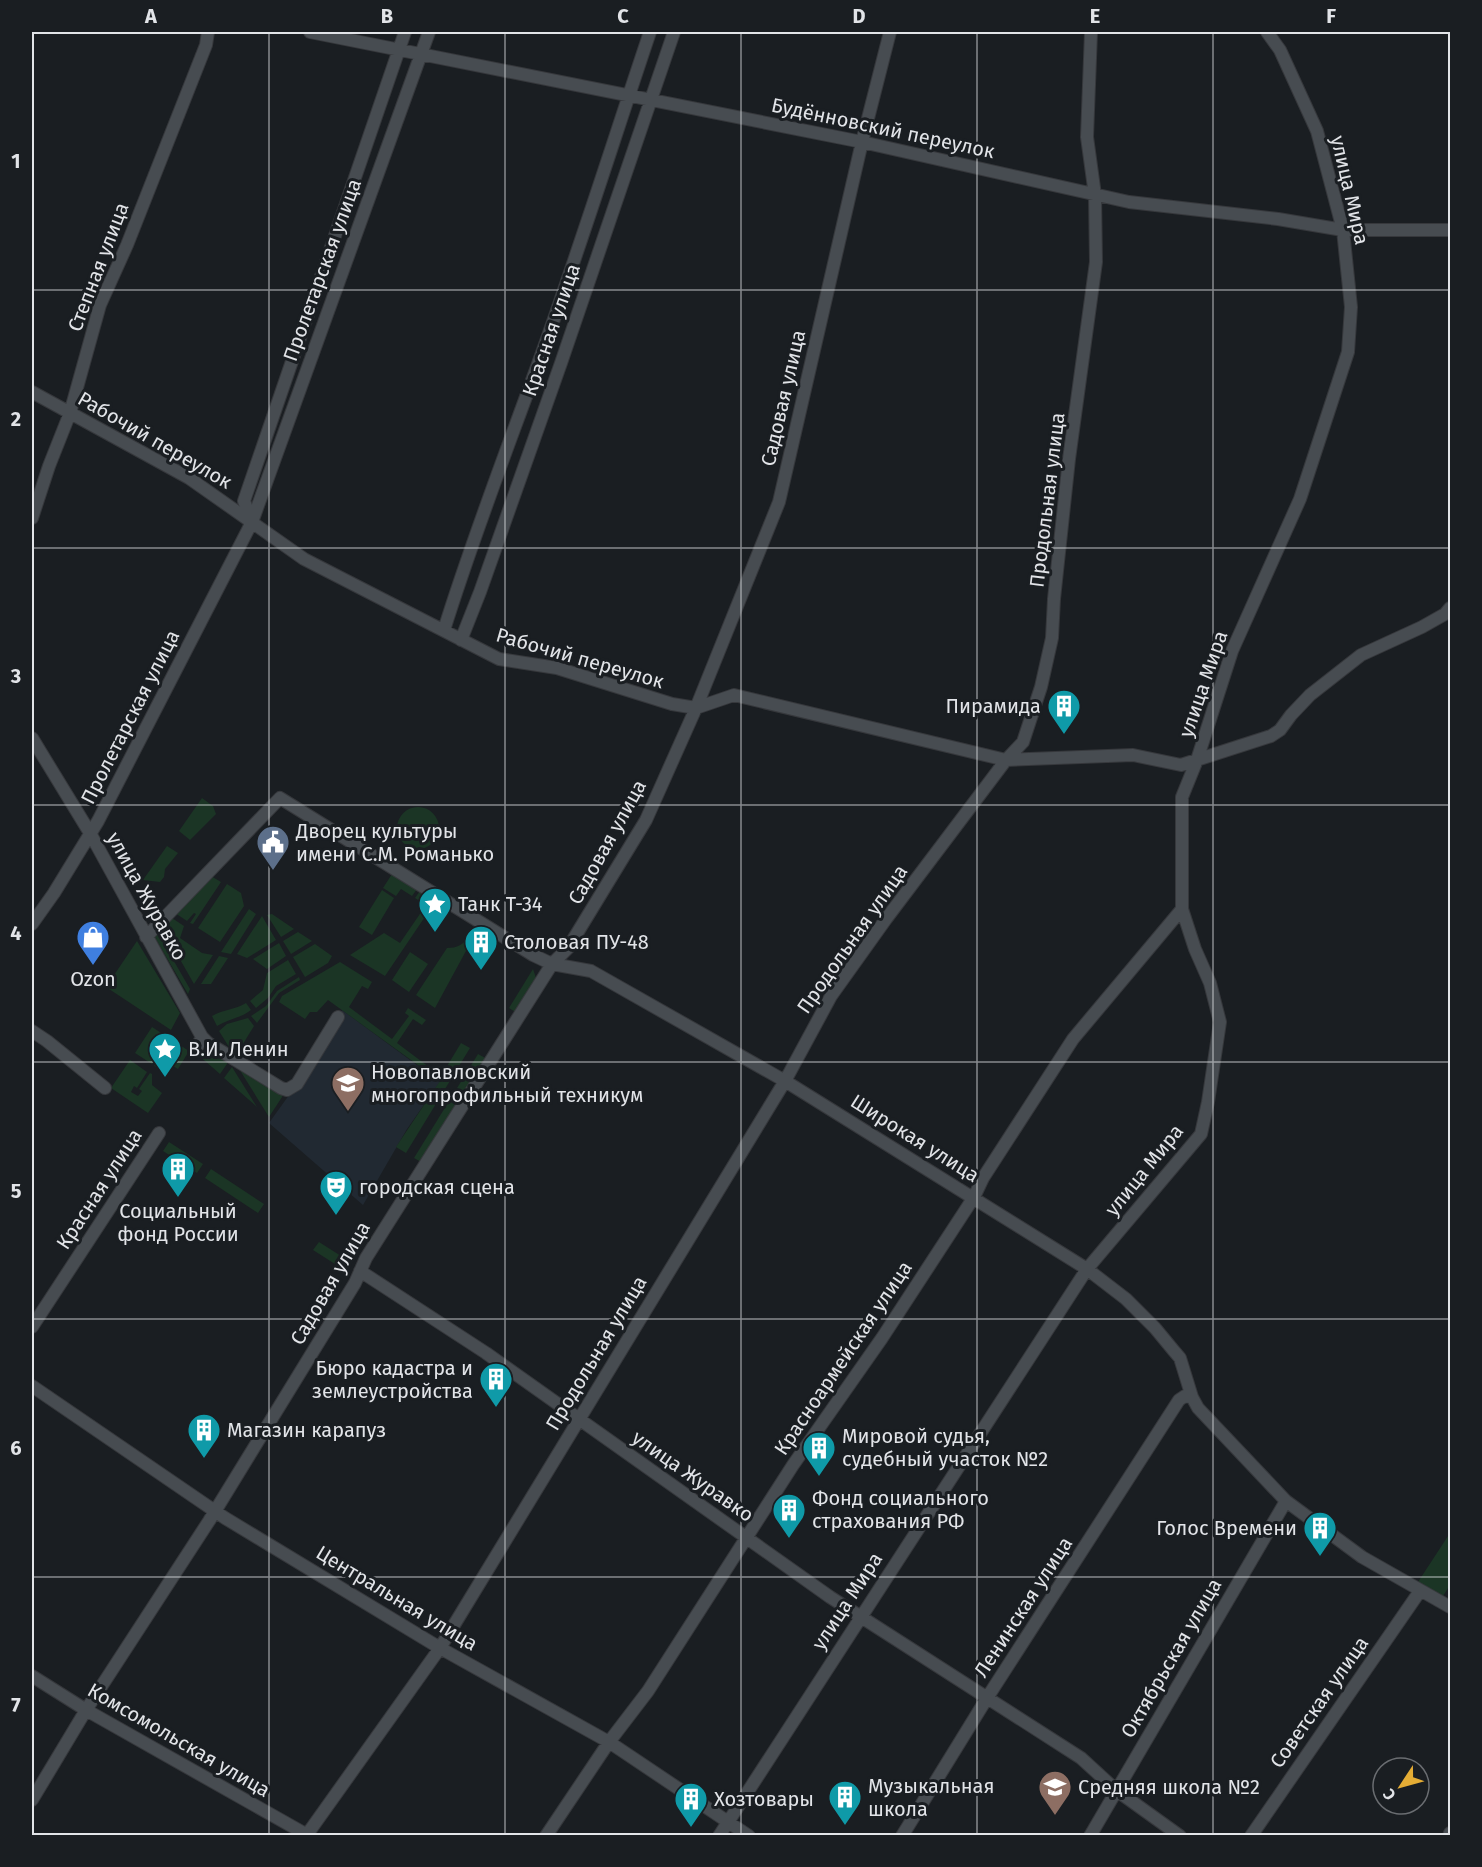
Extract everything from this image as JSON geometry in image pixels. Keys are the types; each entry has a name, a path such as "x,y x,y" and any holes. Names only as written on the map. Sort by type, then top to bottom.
{"street":[{"name":"Степная улица","path":"32,518 49,465 70,413 100,305 127,245 169,139 206,45 208,32"},
{"name":"Будённовский переулок","path":"310,32 862,142 1129,202 1278,219 1343,230 1450,230"},
{"name":"Пролетарская улица","path":"252,522 244,501 405,32"},
{"name":"Пролетарская улица","path":"32,924 54,893 90,833 252,522 429,32"},
{"name":"Красная улица","path":"444,630 491,490 538,363 650,32"},
{"name":"Красная улица","path":"461,640 558,374 674,32"},
{"name":"Садовая улица","path":"32,1800 86,1710 215,1512 355,1283 366,1258 552,964 568,948 646,820 696,708 779,502 862,142 890,32"},
{"name":"Продольная улица","path":"307,1835 440,1648 785,1081 831,996 1006,760 1023,742 1041,687 1052,638 1069,459 1096,262 1095,195 1087,137 1091,32"},
{"name":"улица Мира","path":"719,1836 1087,1269 1200,1134 1208,1102 1220,1022 1210,983 1195,949 1182,909 1182,797 1197,760 1232,651 1300,499 1348,352 1351,307 1343,230 1317,131 1280,50 1267,32"},
{"name":"Рабочий переулок","path":"32,392 189,478 304,559 499,659 556,668 672,704 696,708 734,695 1006,760 1132,755 1181,765 1271,736 1280,730 1310,695 1361,655 1422,627 1445,614 1450,608"},
{"name":"улица Журавко","path":"32,738 90,833 205,1040"},
{"name":"Широкая улица","path":"146,937 280,798 533,955 552,964 591,971 785,1081 1087,1269 1126,1299 1155,1328 1180,1358 1192,1397 1203,1414 1286,1501 1362,1557 1450,1607"},
{"name":"Красноармейская улица","path":"546,1836 609,1742 648,1691 793,1465 882,1338 1073,1039 1182,909"},
{"path":"195,1051 205,1040 287,1090 297,1084 338,1017"},
{"path":"32,1031 105,1088"},
{"name":"Красная улица","path":"32,1327 159,1133"},
{"name":"улица Журавко","path":"360,1271 486,1353 830,1597 1081,1758 1116,1790 1180,1836"},
{"name":"Ленинская улица","path":"902,1836 987,1698 1179,1400 1187,1381"},
{"name":"Центральная улица","path":"32,1386 215,1512 440,1648 609,1742 748,1836"},
{"path":"1179,1400 1185,1396 1192,1397"},
{"name":"Октябрьская улица","path":"1090,1836 1286,1501"},
{"name":"Советская улица","path":"1251,1836 1420,1591"},
{"name":"Комсомольская улица","path":"32,1676 86,1710 307,1835"}],"shaded area":[{"name":"Новопавловский многопрофильный техникум","path":"342,1010 440,1082 407,1129 363,1205 269,1123 297,1084"}],"green space":[{"path":"202,798 213,806 216,814 190,840 179,831"},
{"path":"418,807 433,813 439,828 433,843 418,849 403,843 397,828 403,813"},
{"path":"167,846 178,853 165,869 164,877 160,882 143,880"},
{"path":"392,874 417,889 412,896 401,889 396,896 383,888"},
{"path":"211,876 221,882 193,924 190,923 196,914 194,913 187,921 175,913"},
{"path":"227,884 241,893 244,906 220,942 198,928"},
{"path":"382,890 394,898 372,935 359,927"},
{"path":"420,891 437,899 385,976 350,955 384,933 400,943 426,905 415,898"},
{"path":"249,909 256,914 231,954 221,952"},
{"path":"272,914 294,929 281,937 267,915"},
{"path":"169,916 184,926 180,938 202,953 213,955 194,984 161,926"},
{"path":"262,916 276,940 247,958 237,954"},
{"path":"156,930 190,989 188,994 154,936"},
{"path":"298,932 312,941 291,954 283,941"},
{"path":"469,935 473,938 435,1008 416,995 447,948 460,945"},
{"path":"137,941 180,1013 171,1030 106,987"},
{"path":"279,943 286,956 267,969 253,959"},
{"path":"315,944 332,956 328,963 305,977 293,957"},
{"path":"410,952 428,964 409,992 392,980"},
{"path":"219,956 228,958 211,984 201,984"},
{"path":"288,960 296,974 276,986 268,998 256,1008 250,1001 263,990 267,973"},
{"path":"340,962 372,982 368,989 362,986 349,1007 392,1039 409,1016 405,1013 408,1008 426,1020 422,1025 413,1019 397,1043 441,1076 461,1043 470,1048 406,1153 396,1147 440,1081 328,1000 317,1012 310,1012 305,1019 279,1002 282,996"},
{"path":"533,969 537,981 517,1013 509,1008"},
{"path":"299,977 300,980 279,993 257,1023 251,1016 266,1006 277,991"},
{"path":"246,1003 251,1010 217,1026 212,1016"},
{"path":"248,1018 254,1026 234,1055 219,1031 227,1024"},
{"path":"152,1027 189,1051 178,1069 166,1062 162,1062 157,1067 154,1066 165,1050 168,1051 171,1046 165,1042 152,1064 135,1053"},
{"path":"206,1050 214,1051 229,1061 220,1074 197,1054"},
{"path":"478,1054 487,1059 421,1162 414,1158"},
{"path":"130,1060 147,1072 137,1088 134,1086 131,1092 138,1096 142,1091 139,1089 150,1073 152,1074 152,1085 162,1093 148,1113 111,1088"},
{"path":"236,1064 284,1094 269,1117"},
{"path":"232,1067 257,1107 224,1078"},
{"path":"169,1142 203,1164 197,1173 163,1151"},
{"path":"211,1169 264,1204 258,1213 205,1178"},
{"path":"319,1242 341,1256 335,1264 313,1250"},
{"path":"1450,1533 1450,1585 1443,1596 1418,1582"}],"place":[{"name":"Пирамида","path":"1064,735"},
{"name":"Дворец культуры имени С.М. Романько","path":"273,871"},
{"name":"Танк Т-34","path":"435,933"},
{"name":"Ozon","path":"93,966"},
{"name":"Столовая ПУ-48","path":"481,971"},
{"name":"В.И. Ленин","path":"165,1078"},
{"name":"Новопавловский многопрофильный техникум","path":"348,1112"},
{"name":"Социальный фонд России","path":"178,1198"},
{"name":"городская сцена","path":"336,1216"},
{"name":"Бюро кадастра и землеустройства","path":"496,1408"},
{"name":"Магазин карапуз","path":"204,1459"},
{"name":"Мировой судья, судебный участок №2","path":"819,1477"},
{"name":"Фонд социального страхования РФ","path":"789,1539"},
{"name":"Голос Времени","path":"1320,1557"},
{"name":"Средняя школа №2","path":"1055,1816"},
{"name":"Музыкальная школа","path":"845,1826"},
{"name":"Хозтовары","path":"691,1828"}]}
